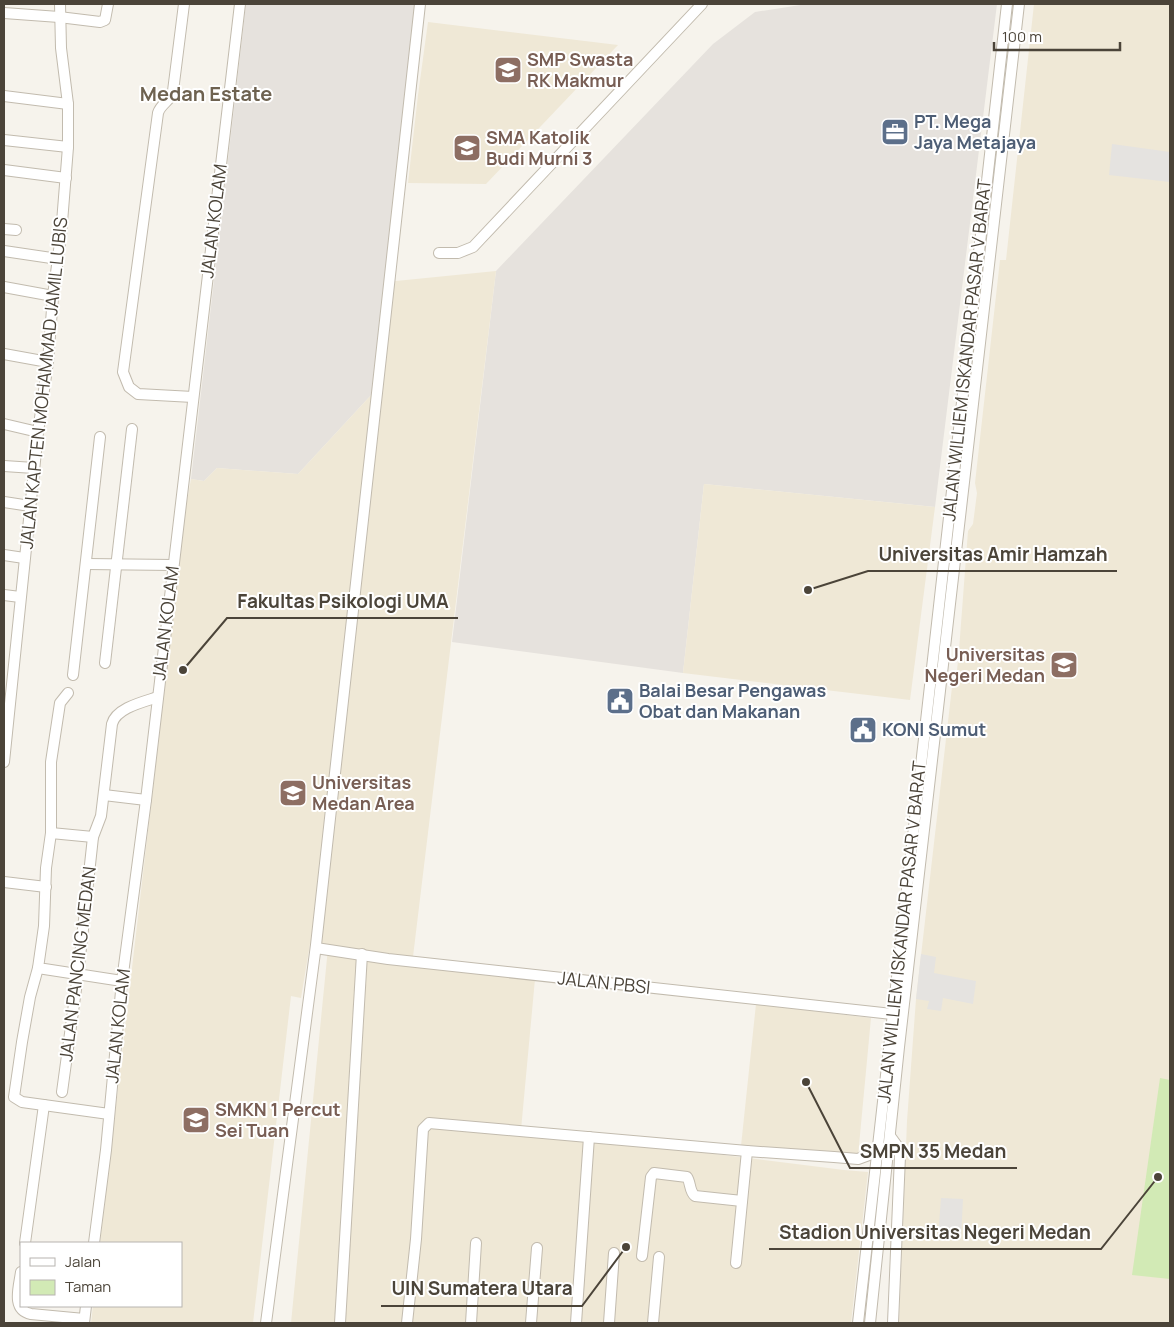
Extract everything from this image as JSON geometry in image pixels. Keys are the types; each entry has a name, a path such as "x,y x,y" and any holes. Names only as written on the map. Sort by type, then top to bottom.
{"street":[{"name":"JALAN KAPTEN MOHAMMAD JAMIL LUBIS","path":"4,756 6,717 38,432 48,362 52,296 58,259 66,178 68,104 61,48 60,4"},
{"path":"4,13 102,22 105,20 108,4"},
{"path":"184,4 173,91 171,98 162,105 158,113 123,372 129,387 138,394 193,397"},
{"name":"JALAN KOLAM","path":"94,1242 106,1150 122,980 146,800 240,4"},
{"path":"266,1323 316,948 420,4"},
{"path":"439,253 458,253 473,247 702,4"},
{"name":"JALAN WILLIEM ISKANDAR PASAR V BARAT","path":"870,1323 890,1136 913,883 920,773 1006,4"},
{"name":"JALAN WILLIEM ISKANDAR PASAR V BARAT","path":"858,1323 892,1014 930,774 1019,4"},
{"path":"4,96 68,104"},
{"path":"4,140 68,147"},
{"path":"989,158 1001,160"},
{"path":"4,170 66,178"},
{"path":"4,229 16,230"},
{"path":"4,251 58,259"},
{"path":"4,288 52,296"},
{"path":"4,354 48,362"},
{"path":"966,364 978,364"},
{"path":"4,424 38,432"},
{"path":"105,663 132,429"},
{"path":"73,675 100,437"},
{"path":"957,440 969,442"},
{"path":"4,466 34,468"},
{"path":"4,502 30,506"},
{"path":"4,555 24,558"},
{"path":"87,564 116,566 173,565"},
{"path":"4,595 20,597"},
{"path":"68,693 60,703 51,762 51,833 46,868 44,926 14,1095 19,1102 109,1114"},
{"name":"JALAN PANCING MEDAN","path":"62,1092 78,974 93,837 99,824 104,795 113,720 122,712 141,702 158,697"},
{"path":"920,773 930,774"},
{"path":"104,795 146,800"},
{"path":"51,833 93,837"},
{"path":"4,882 46,888"},
{"name":"JALAN PBSI","path":"316,948 388,959 892,1014"},
{"path":"340,1323 362,954"},
{"path":"38,968 122,980"},
{"path":"25,1242 44,1105"},
{"path":"408,1323 424,1130 427,1124 435,1122 747,1152 858,1159 877,1152"},
{"path":"890,1136 898,1147 900,1156 892,1323"},
{"path":"576,1323 589,1137"},
{"path":"736,1263 747,1152"},
{"path":"642,1256 651,1177 654,1172 687,1177 694,1196 742,1201"},
{"path":"470,1323 476,1243"},
{"path":"531,1323 537,1248"},
{"path":"609,1323 614,1254"},
{"path":"653,1323 659,1257"},
{"path":"20,1281 19,1307 24,1312 84,1321 86,1307"},
{"path":"23,1323 24,1312"}],"shaded area":[{"path":"246,4 418,4 373,393 298,474 217,468 204,481 191,479"},
{"path":"807,4 997,4 935,507 704,484 683,673 452,642 496,271 713,44 755,12"},
{"name":"Universitas Negeri Medan","path":"1034,4 1170,4 1170,1323 899,1323 907,1121 916,999 952,687 956,681 968,531 973,524 977,493 975,483 1000,260 1006,260"},
{"path":"428,22 618,45 486,184 408,183"},
{"path":"1112,144 1170,152 1170,182 1109,175"},
{"name":"Universitas Medan Area","path":"496,271 412,965 535,979 521,1130 868,1172 851,1323 291,1323 328,948 310,944 301,998 291,996 253,1323 91,1323 93,1307 182,1307 182,1242 100,1242 185,513 191,479 204,481 217,468 298,474 373,393 386,282"},
{"path":"704,484 935,507 910,700 683,673"},
{"path":"921,954 936,957 934,973 976,981 973,1004 943,998 941,1011 927,1009 929,1001 916,999"},
{"path":"756,1004 871,1018 858,1156 741,1146"},
{"path":"941,1198 963,1199 961,1239 938,1237"}],"green space":[{"path":"1160,1078 1170,1080 1170,1279 1132,1275"}],"place":[{"name":"SMP Swasta RK Makmur","path":"508,70"},
{"name":"PT. Mega Jaya Metajaya","path":"895,132"},
{"name":"SMA Katolik Budi Murni 3","path":"467,148"},
{"name":"Universitas Amir Hamzah","path":"808,590"},
{"name":"Universitas Negeri Medan","path":"1064,665"},
{"name":"Fakultas Psikologi UMA","path":"183,670"},
{"name":"Balai Besar Pengawas Obat dan Makanan","path":"620,701"},
{"name":"KONI Sumut","path":"863,730"},
{"name":"Universitas Medan Area","path":"293,793"},
{"name":"SMPN 35 Medan","path":"806,1082"},
{"name":"SMKN 1 Percut Sei Tuan","path":"196,1120"},
{"name":"Stadion Universitas Negeri Medan","path":"1158,1177"},
{"name":"UIN Sumatera Utara","path":"626,1247"}],"district":[{"name":"Medan Estate","path":"206,94"}]}
